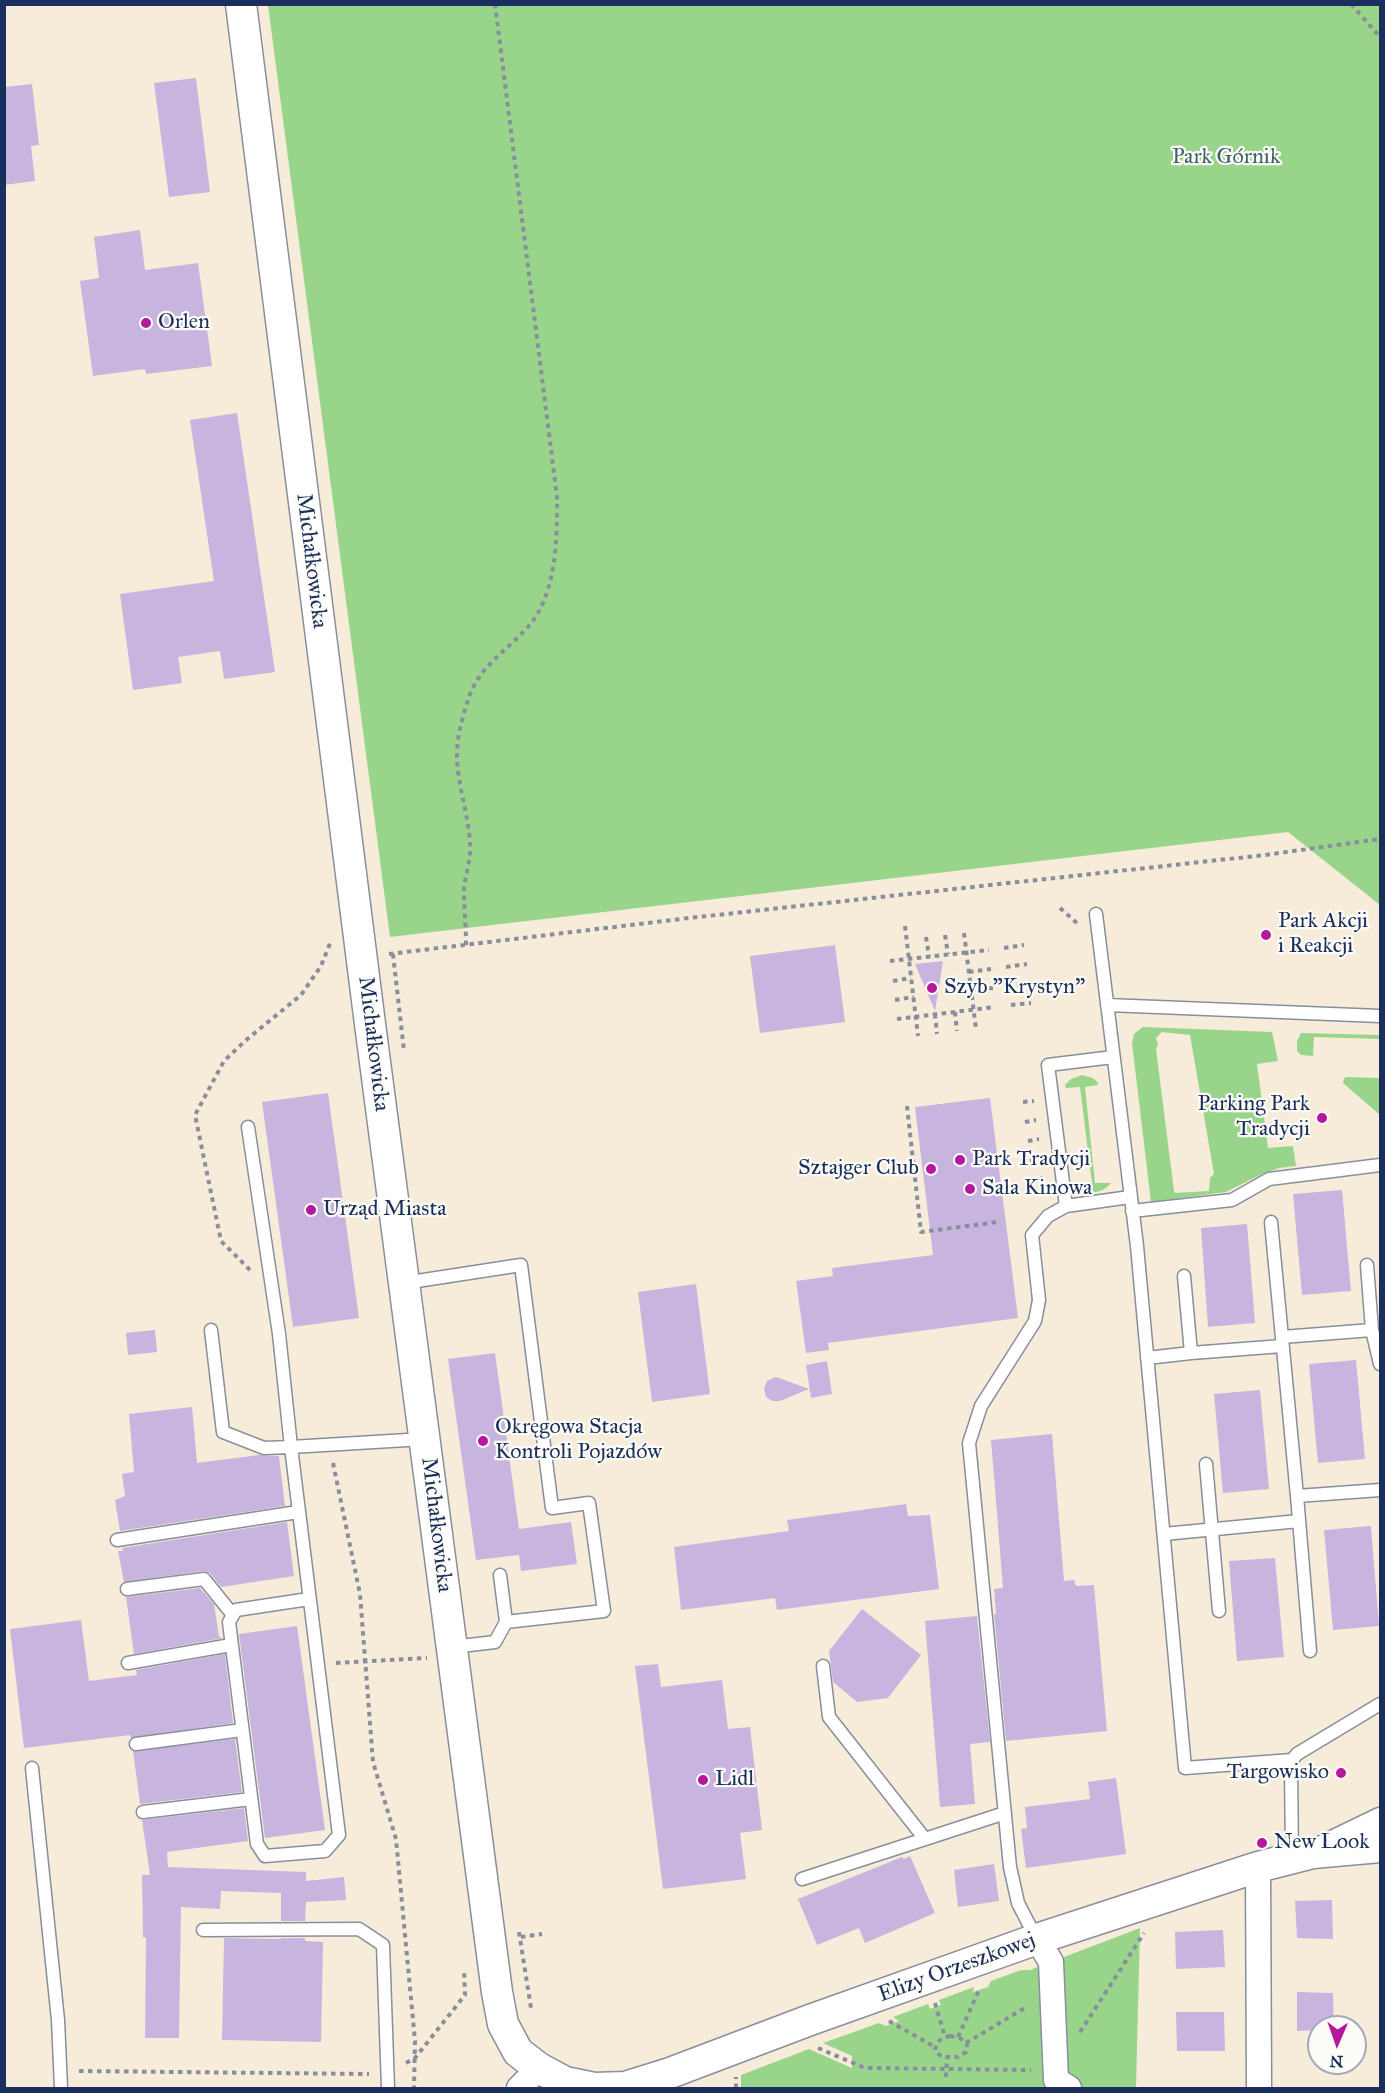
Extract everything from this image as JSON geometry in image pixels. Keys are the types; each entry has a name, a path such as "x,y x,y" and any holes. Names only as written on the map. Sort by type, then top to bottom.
{"street":[{"name":"Michałkowicka","path":"241,4 497,1992 503,2024 529,2078"},
{"path":"1303,1855 1380,1820"},
{"name":"Elizy Orzeszkowej","path":"529,2078 594,2088 675,2080 810,2020 1037,1939 1258,1867 1303,1855 1380,1847"},
{"path":"1258,1867 1259,2088"},
{"path":"1037,1939 1051,1962 1054,2079"}],"lane":[{"path":"1096,914 1132,1211 1185,1768 1292,1760"},
{"path":"1107,1005 1380,1016"},
{"path":"1066,1206 1048,1065 1113,1057"},
{"path":"248,1127 279,1334 298,1512 339,1835 325,1851 265,1856 257,1844 229,1622 236,1610 309,1599"},
{"path":"1132,1211 1232,1200 1269,1179 1380,1165"},
{"path":"1037,1939 1018,1903 1010,1867 969,1443 981,1406 1035,1321 1039,1300 1032,1235 1048,1216 1066,1206 1130,1197"},
{"path":"1271,1222 1310,1651"},
{"path":"1367,1264 1372,1330 1380,1364"},
{"path":"404,1282 521,1265 552,1508 589,1503 604,1611 506,1622"},
{"path":"1184,1276 1191,1353"},
{"path":"211,1330 223,1432 264,1448 425,1439"},
{"path":"1147,1358 1372,1330"},
{"path":"1206,1464 1219,1611"},
{"path":"1297,1496 1380,1490"},
{"path":"117,1540 298,1512"},
{"path":"1164,1534 1299,1521"},
{"path":"452,1647 495,1642 506,1622 500,1575"},
{"path":"128,1589 204,1579 233,1615"},
{"path":"128,1663 231,1645"},
{"path":"823,1666 829,1717 925,1839"},
{"path":"1303,1855 1290,1767 1292,1760 1297,1754 1380,1704"},
{"path":"136,1744 242,1730"},
{"path":"32,1768 58,2020 60,2088"},
{"path":"143,1812 251,1799"},
{"path":"802,1879 1005,1813"},
{"path":"203,1930 359,1929 382,1945 388,2088"}],"path":[{"path":"466,945 464,888 469,867 470,845 457,755 460,729 478,678 489,662 527,628 538,614 550,581 557,531 557,497 495,4"},
{"path":"1351,4 1380,37"},
{"path":"362,957 712,915 1266,855 1380,839"},
{"path":"905,926 918,1036"},
{"path":"964,933 976,1029"},
{"path":"945,935 948,954"},
{"path":"927,937 929,956"},
{"path":"1004,948 1024,945"},
{"path":"890,961 988,950"},
{"path":"1006,967 1027,964"},
{"path":"969,972 991,969"},
{"path":"892,981 911,978"},
{"path":"1008,986 1029,983"},
{"path":"971,990 993,987"},
{"path":"895,1000 914,997"},
{"path":"1011,1005 1031,1003"},
{"path":"897,1019 995,1007"},
{"path":"955,1012 957,1031"},
{"path":"935,1014 937,1034"},
{"path":"907,1106 921,1232 998,1222"},
{"path":"329,1445 360,1593 373,1762 396,1839 415,2041 414,2088"},
{"path":"317,1664 428,1658 430,1669"},
{"path":"518,1928 532,2016"},
{"path":"1078,2036 1145,1932"},
{"path":"521,1937 542,1934"},
{"path":"60,2071 388,2074 415,2058 465,1995 463,1960"},
{"path":"958,2037 983,1981"},
{"path":"934,1999 945,2037"},
{"path":"966,2043 1037,2001"},
{"path":"883,2018 935,2047 938,2055 947,2058 958,2057 968,2049 966,2043 958,2037 940,2039 935,2047"},
{"path":"809,2044 864,2068 947,2069 1054,2079"},
{"path":"946,2077 947,2058"}],"green space":[{"name":"Park Górnik","path":"268,5 1380,5 1380,905 1288,832 390,937"},
{"path":"1143,1027 1272,1032 1278,1061 1257,1064 1268,1148 1293,1146 1296,1166 1279,1168 1260,1175 1226,1192 1151,1202 1132,1043 1134,1034","holes":["1162,1032 1190,1035 1214,1174 1210,1178 1209,1191 1175,1193 1156,1038"]},
{"path":"1301,1033 1380,1035 1380,1039 1314,1037 1313,1056 1301,1055 1297,1051 1297,1041"},
{"path":"1082,1075 1093,1078 1098,1083 1098,1085 1085,1087 1095,1183 1111,1183 1095,1192 1077,1187 1092,1183 1080,1087 1066,1088 1065,1085 1071,1079"},
{"path":"1344,1078 1380,1078 1380,1115 1343,1083"},
{"path":"1140,1928 1136,2088 741,2088 741,2075 809,2049 852,2068 852,2056 823,2043 879,2023 886,2026 899,2021 893,2017 928,2004 930,2009 941,2005 939,2000 974,1987 973,1992 988,1987 991,1981 1021,1970 1030,1970"}],"building":[{"path":"196,78 210,192 169,197 154,83"},
{"path":"32,84 39,145 31,146 35,181 4,185 4,87"},
{"name":"Orlen","path":"140,230 145,270 198,263 212,366 146,374 145,369 93,376 80,281 99,278 94,237"},
{"path":"237,413 275,672 224,679 220,651 178,657 182,683 133,690 120,594 214,581 190,420"},
{"path":"835,945 845,1022 760,1033 750,956"},
{"name":"Szyb \"Krystyn\"","path":"943,961 935,1011 915,964"},
{"name":"Urząd Miasta","path":"328,1093 359,1318 293,1327 262,1102"},
{"path":"990,1098 1018,1318 828,1343 829,1350 806,1353 796,1281 833,1276 832,1268 933,1255 915,1107"},
{"path":"1342,1190 1351,1291 1302,1295 1293,1194"},
{"path":"1247,1224 1255,1323 1208,1327 1201,1228"},
{"path":"696,1284 710,1394 652,1402 638,1292"},
{"path":"155,1330 157,1352 128,1355 126,1333"},
{"name":"Okręgowa Stacja Kontroli Pojazdów","path":"495,1353 519,1529 571,1522 577,1564 521,1571 519,1555 476,1560 448,1359"},
{"path":"1356,1360 1365,1459 1318,1463 1309,1364"},
{"path":"827,1361 832,1394 811,1398 806,1365"},
{"path":"775,1377 809,1389 780,1401 772,1401 766,1397 764,1389 767,1381"},
{"path":"1260,1390 1269,1489 1223,1493 1214,1394"},
{"path":"192,1407 197,1463 259,1455 279,1456 285,1506 120,1531 115,1500 125,1496 122,1474 134,1472 129,1414"},
{"path":"1052,1434 1064,1581 1074,1580 1076,1586 1094,1585 1107,1731 1006,1741 994,1614 996,1614 994,1589 1003,1588 991,1440"},
{"path":"906,1504 908,1516 930,1515 939,1589 777,1610 775,1598 681,1610 674,1547 789,1531 787,1520"},
{"path":"287,1522 294,1576 221,1587 210,1573 203,1571 124,1582 118,1551 123,1551 122,1548"},
{"path":"1371,1526 1379,1626 1333,1630 1324,1530"},
{"path":"1275,1558 1284,1657 1237,1661 1229,1561"},
{"path":"200,1588 214,1604 219,1637 223,1638 134,1654 126,1597"},
{"path":"862,1609 921,1655 888,1698 857,1702 833,1682 829,1651"},
{"path":"977,1616 990,1742 970,1744 975,1804 940,1807 925,1621"},
{"path":"81,1620 89,1681 137,1675 136,1670 225,1654 233,1723 131,1738 130,1735 24,1748 10,1629"},
{"path":"297,1626 325,1830 265,1838 239,1634"},
{"name":"Lidl","path":"658,1664 661,1687 722,1680 728,1729 750,1727 762,1830 740,1833 746,1879 663,1889 635,1666"},
{"path":"235,1739 242,1792 140,1804 133,1751"},
{"path":"1116,1778 1126,1854 1026,1868 1021,1829 1027,1828 1025,1807 1090,1799 1088,1782"},
{"path":"244,1808 248,1841 167,1852 168,1867 306,1872 306,1881 344,1877 346,1900 306,1902 305,1921 281,1921 281,1893 221,1891 220,1909 181,1907 179,2038 145,2038 146,1938 143,1937 142,1875 150,1875 142,1820"},
{"path":"910,1856 935,1913 865,1943 859,1928 817,1945 798,1899 902,1857 904,1859"},
{"path":"994,1864 999,1901 958,1907 954,1870"},
{"path":"1332,1900 1333,1939 1297,1938 1295,1901"},
{"path":"1223,1930 1225,1967 1176,1969 1175,1932"},
{"path":"224,1938 305,1938 305,1941 323,1942 321,2042 222,2040"},
{"path":"1297,1992 1333,1993 1334,2015 1307,2015 1307,2031 1297,2031"},
{"path":"1176,2012 1224,2012 1225,2051 1177,2051"}],"place":[{"name":"Orlen","path":"146,323"},
{"name":"Park Akcji i Reakcji","path":"1266,935"},
{"name":"Szyb \"Krystyn\"","path":"932,988"},
{"name":"Parking Park Tradycji","path":"1322,1118"},
{"name":"Park Tradycji","path":"960,1160"},
{"name":"Sztajger Club","path":"931,1169"},
{"name":"Sala Kinowa","path":"970,1189"},
{"name":"Urząd Miasta","path":"311,1210"},
{"name":"Okręgowa Stacja Kontroli Pojazdów","path":"483,1441"},
{"name":"Targowisko","path":"1341,1773"},
{"name":"Lidl","path":"703,1780"},
{"name":"New Look","path":"1262,1843"}]}
